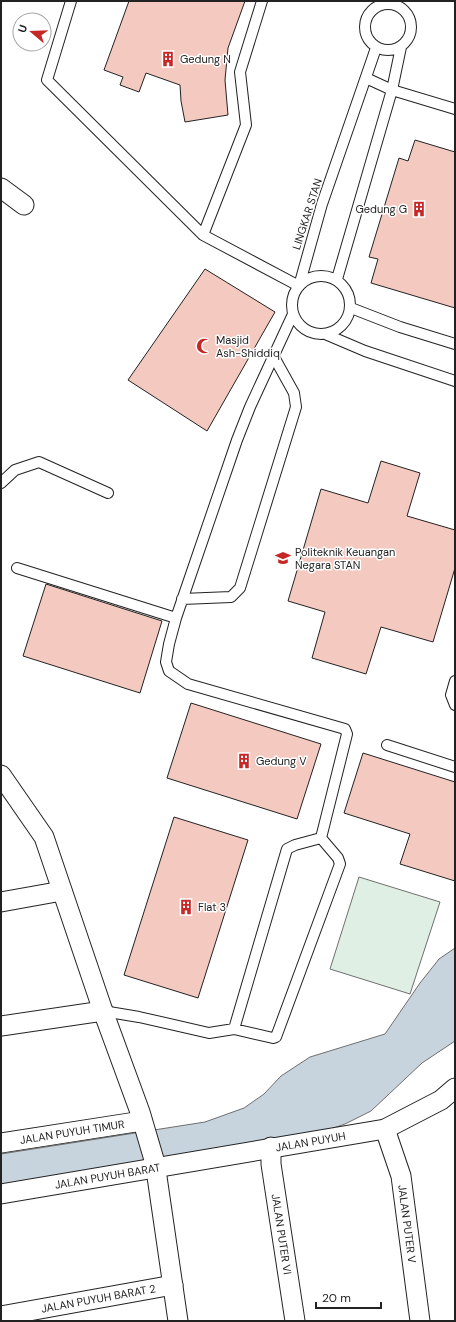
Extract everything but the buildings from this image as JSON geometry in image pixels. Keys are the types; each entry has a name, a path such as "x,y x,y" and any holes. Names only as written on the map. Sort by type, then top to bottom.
{"street":[{"path":"1,188 24,204"},
{"path":"2,779 44,837 143,1124 155,1165"},
{"path":"1,902 62,891"},
{"path":"1,1026 103,1011"},
{"name":"JALAN PUYUH","path":"155,1165 385,1129 441,1100 455,1088"},
{"name":"JALAN PUYUH TIMUR","path":"1,1143 143,1124"},
{"name":"JALAN PUTER V","path":"385,1129 402,1176 420,1321"},
{"name":"JALAN PUTER VI","path":"271,1147 271,1164 295,1321"},
{"name":"JALAN PUYUH BARAT","path":"1,1194 155,1165 178,1321"},
{"name":"JALAN PUYUH BARAT 2","path":"4,1317 173,1285"}],"lane":[{"path":"71,1 47,80 203,235 299,286"},
{"path":"203,235 246,125 240,72 262,1"},
{"path":"389,2 404,10 411,25 411,34 401,47 384,51 376,48 366,36 364,29 365,21 374,8 389,2"},
{"path":"337,279 392,90 401,47"},
{"name":"LINGKAR STAN","path":"299,286 322,204 376,48"},
{"path":"366,78 392,90 455,109"},
{"path":"324,334 337,330 346,320 351,308 350,297 345,287 337,279 323,275 310,278 299,286 292,300 294,314 300,326 311,333 324,334 365,351 455,381"},
{"path":"351,308 455,344"},
{"path":"294,314 237,440 182,599 167,652 166,662 169,672 188,684 345,729 347,734 321,838"},
{"path":"182,599 231,597 240,588 296,407 294,393 274,357"},
{"path":"1,483 15,470 39,462 108,493"},
{"path":"17,568 176,618"},
{"path":"455,681 452,695 455,705"},
{"path":"387,745 455,767"},
{"path":"103,1011 139,1017 209,1033 234,1029 273,1038 278,1035 340,864 338,858 321,838"},
{"path":"234,1029 287,849 295,845 321,838"}],"green space":[{"path":"359,877 440,902 410,994 330,969"}],"shaded area":[{"path":"455,948 455,1041 422,1063 371,1111 345,1124 308,1137 1,1187 1,1154 205,1122 244,1108 264,1094 281,1076 310,1057 385,1034 420,983 439,959"}],"place":[{"name":"Gedung N","path":"168,59"},
{"name":"Gedung G","path":"419,209"},
{"name":"Masjid Ash-Shiddiq","path":"204,346"},
{"name":"Politeknik Keuangan Negara STAN","path":"283,558"},
{"name":"Gedung V","path":"244,761"},
{"name":"Flat 3","path":"186,907"}]}
